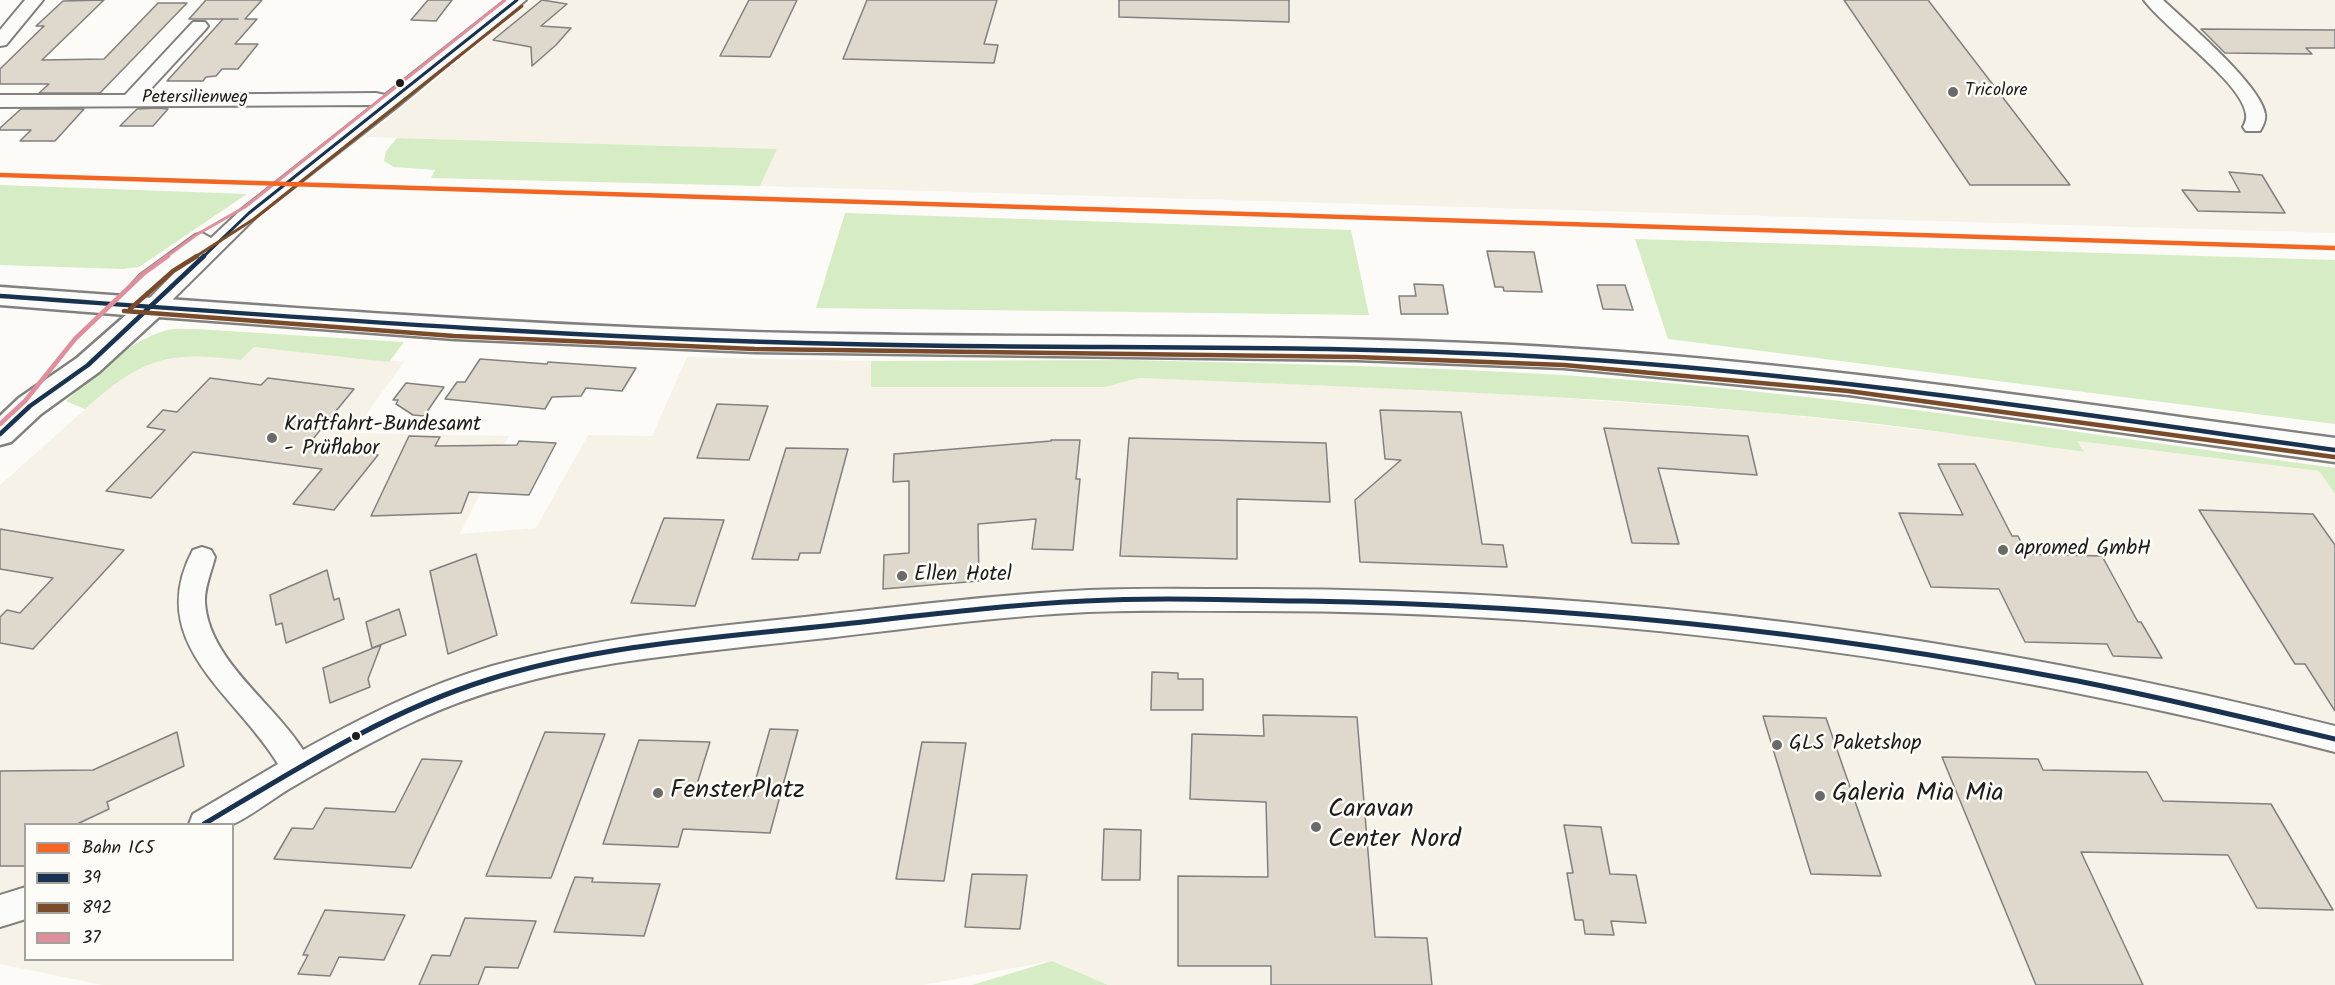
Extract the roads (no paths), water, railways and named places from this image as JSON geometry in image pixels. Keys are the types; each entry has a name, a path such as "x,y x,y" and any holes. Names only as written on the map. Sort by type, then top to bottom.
{"main road":[{"path":"0,296 455,329 755,342 1357,350 1564,358 1849,384 2335,450"},
{"path":"0,434 30,406 88,365 139,305"}],"street":[{"path":"0,40 34,0"},
{"path":"139,305 249,213 517,0"},
{"path":"2153,0 2241,88 2254,108 2257,119 2253,127"},
{"path":"132,98 199,26"},
{"name":"Petersilienweg","path":"0,101 132,98 376,99 391,102"},
{"path":"202,556 191,601 198,636 223,676 279,738 298,769"},
{"path":"207,823 367,729 441,696 491,679 592,655 868,621 1073,602 1142,600 1420,601 1700,624 1911,650 2070,678 2335,740"},
{"path":"0,911 24,904"}],"rail line":[{"name":"IC5","path":"0,175 2335,248"}],"place":[{"name":"Tricolore","path":"1953,92"},
{"name":"Kraftfahrt-Bundesamt - Prüflabor","path":"272,438"},
{"name":"apromed GmbH","path":"2003,550"},
{"name":"Ellen Hotel","path":"902,576"},
{"name":"GLS Paketshop","path":"1777,745"},
{"name":"FensterPlatz","path":"658,793"},
{"name":"Galeria Mia Mia","path":"1820,796"},
{"name":"Caravan Center Nord","path":"1316,827"}]}
